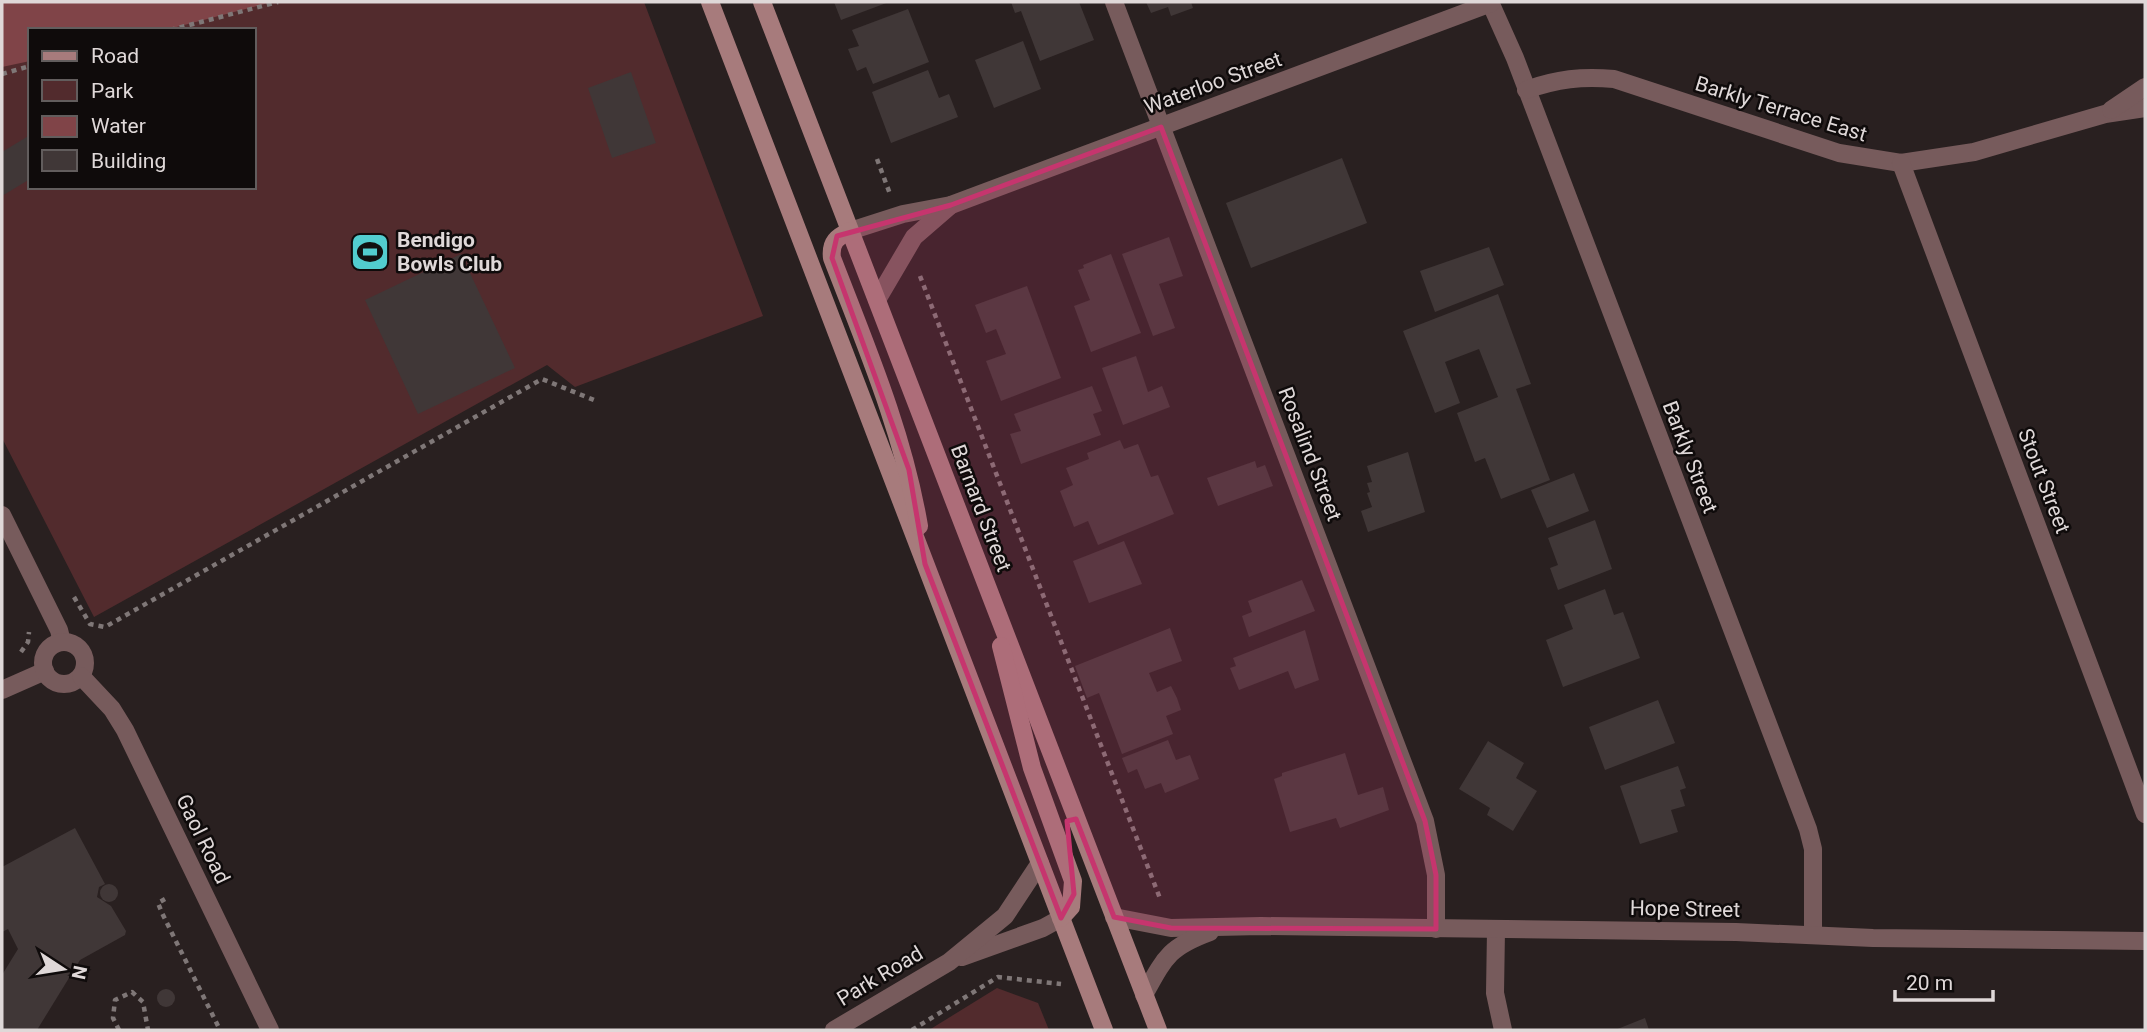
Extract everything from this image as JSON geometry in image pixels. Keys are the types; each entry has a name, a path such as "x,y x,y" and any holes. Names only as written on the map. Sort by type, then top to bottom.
{"main road":[{"path":"709,2 1104,1030"},
{"name":"Barnard Street","path":"762,2 1158,1030"},
{"path":"850,231 837,236 831,251 832,258 909,470 925,564"},
{"path":"987,584 1032,768 1073,881 1071,907 1061,918"}],"street":[{"name":"Rosalind Street","path":"1114,2 1424,821 1436,875 1436,929"},
{"name":"Waterloo Street","path":"850,231 903,214 951,205 1490,3"},
{"name":"Barkly Street","path":"1490,3 1526,90 1808,829 1812,849 1813,935"},
{"name":"Barkly Terrace East","path":"1526,90 1553,80 1583,76 1614,79 1839,153 1901,163 1974,152 2105,114 2145,108"},
{"name":"Barkly Terrace East","path":"2105,114 2145,87"},
{"name":"Stout Street","path":"1901,163 2145,814"},
{"name":"Waterloo Street","path":"877,300 914,237 951,205"},
{"path":"2,515 62,642"},
{"path":"62,642 74,644 83,653 85,664 81,676 69,684 61,684 48,677 45,671 46,652 62,642"},
{"path":"2,691 45,671"},
{"name":"Gaol Road","path":"81,676 112,709 125,730 270,1030"},
{"name":"Park Road","path":"834,1030 949,962 1005,916 1040,863"},
{"name":"Hope Street","path":"1114,917 1154,926 2145,941"},
{"name":"Park Road","path":"949,962 1034,932 1061,918"},
{"name":"Hope Street","path":"1144,995 1164,959 1178,946 1224,927"},
{"path":"1496,930 1495,993 1503,1030"}],"path":[{"path":"178,28 278,2"},
{"path":"2,74 28,67"},
{"path":"877,159 893,201"},
{"path":"919,273 1163,907"},
{"path":"45,603 69,589 90,624 105,627 542,379 594,400"},
{"path":"16,656 28,642 27,626"},
{"path":"165,899 158,903 162,913 220,1030"},
{"path":"912,1030 998,977 1065,984"},
{"path":"119,1030 113,1018 115,1000 132,992 143,1002 148,1030"}],"highlighted area":[{"path":"1161,127 1425,821 1436,875 1436,929 1171,928 1114,917 1076,819 1067,821 1074,894 1061,918 925,564 909,470 832,258 837,236 951,205"}],"green space":[{"name":"Bendigo Bowls Club","path":"2,2 644,2 763,316 575,387 547,365 94,617 2,438"},
{"path":"997,988 1038,1003 1049,1030 929,1030"}],"water":[{"path":"2,2 272,2 173,28 28,28 28,61 2,67"}],"building":[{"path":"834,2 889,2 841,20"},
{"path":"1011,2 1079,2 1094,40 1040,61 1021,11 1015,13"},
{"path":"1146,2 1191,2 1193,8 1171,16 1168,7 1151,13"},
{"path":"908,9 929,62 873,84 866,67 857,71 848,49 859,46 852,30"},
{"path":"1023,41 1041,89 994,108 975,60"},
{"path":"928,70 939,98 949,94 958,117 891,143 872,92"},
{"path":"631,72 656,143 612,158 588,88"},
{"path":"28,136 28,180 2,196 2,152"},
{"path":"1342,158 1367,223 1251,268 1226,203"},
{"path":"1169,237 1183,276 1159,284 1175,328 1153,336 1122,254"},
{"path":"1489,247 1504,285 1435,312 1420,271"},
{"path":"461,254 515,368 418,414 365,300"},
{"path":"1111,254 1141,333 1091,352 1074,306 1090,300 1078,270 1084,268 1083,265"},
{"path":"1027,286 1061,378 1001,401 986,361 1006,354 996,329 986,333 975,305"},
{"path":"1498,294 1531,384 1516,389 1550,480 1501,499 1485,458 1475,462 1457,413 1498,397 1479,349 1445,362 1460,403 1435,413 1403,331"},
{"path":"1136,356 1148,392 1162,386 1170,407 1123,425 1102,368"},
{"path":"1092,386 1102,411 1093,414 1101,435 1021,464 1010,434 1021,431 1014,414"},
{"path":"1120,440 1124,449 1138,444 1151,477 1158,475 1174,514 1098,545 1088,521 1074,527 1060,491 1073,485 1066,468 1089,459 1087,453"},
{"path":"1408,452 1425,512 1368,532 1361,511 1372,507 1367,493 1370,492 1367,483 1372,482 1367,466"},
{"path":"1255,461 1257,468 1265,465 1273,486 1218,506 1207,478"},
{"path":"1574,473 1589,511 1547,528 1531,490"},
{"path":"1595,520 1612,569 1558,590 1550,568 1558,565 1548,538"},
{"path":"1124,541 1142,584 1089,603 1073,561"},
{"path":"1302,580 1315,611 1249,637 1242,616 1252,612 1248,601"},
{"path":"1605,589 1614,615 1623,612 1640,658 1563,687 1546,640 1573,629 1564,605"},
{"path":"1170,628 1182,661 1149,673 1157,692 1171,686 1177,698 1181,710 1166,716 1173,734 1122,754 1099,693 1087,698 1075,666"},
{"path":"1305,630 1319,680 1295,689 1288,671 1239,690 1230,668 1236,666 1233,658"},
{"path":"1658,700 1675,743 1605,770 1589,727"},
{"path":"1168,740 1176,760 1190,755 1199,779 1165,793 1161,783 1145,789 1137,769 1128,773 1122,758"},
{"path":"1488,741 1524,763 1516,778 1537,791 1513,831 1487,815 1490,808 1459,789"},
{"path":"1345,753 1358,795 1383,787 1389,810 1340,828 1336,818 1290,832 1274,779 1282,776 1282,773"},
{"path":"1678,766 1686,788 1680,790 1685,806 1671,810 1678,832 1640,844 1620,786"},
{"path":"75,828 105,884 99,887 97,897 111,906 126,931 125,935 80,960 37,1030 2,1030 2,975 18,949 8,929 2,932 2,867"},
{"path":"109,884 117,889 118,893 113,901 109,902 101,897 100,893 105,885"},
{"path":"166,989 172,992 175,998 172,1004 166,1007 160,1004 157,998 160,992"},
{"path":"1645,1018 1649,1030 1615,1030"}],"place":[{"name":"Bendigo Bowls Club","path":"370,252"}]}
